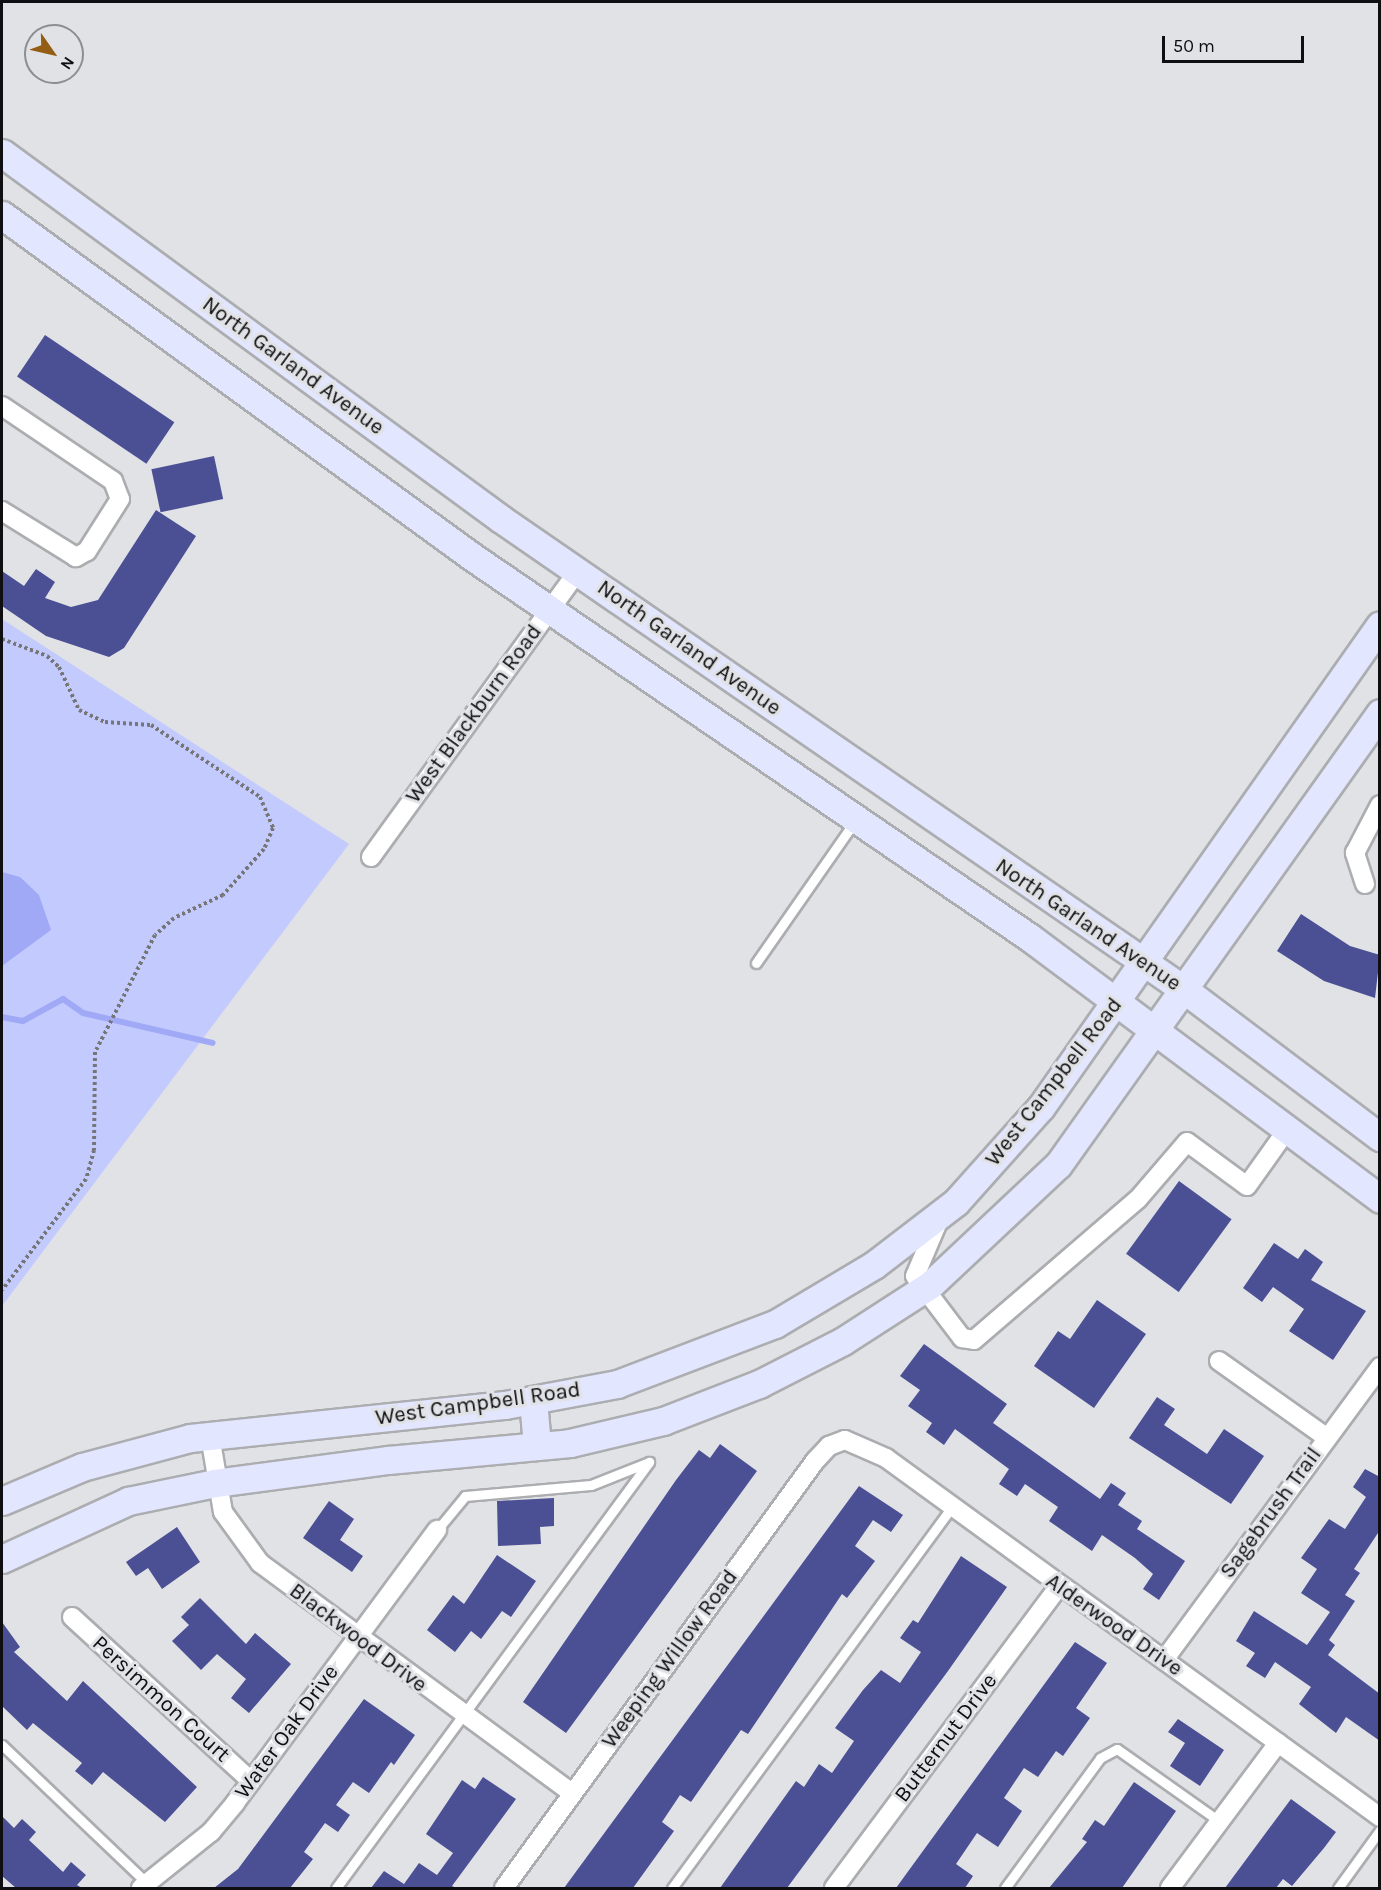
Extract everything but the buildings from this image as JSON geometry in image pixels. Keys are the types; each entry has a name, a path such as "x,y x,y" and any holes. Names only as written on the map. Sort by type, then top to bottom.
{"main road":[{"name":"North Garland Avenue","path":"2,153 578,571 1186,991 1380,1137"},
{"name":"North Garland Avenue","path":"2,215 550,609 856,819 1116,1003 1380,1198"},
{"name":"West Campbell Road","path":"2,1500 82,1467 210,1436 533,1400 616,1384 775,1324 874,1265 941,1213 1041,1107 1145,963 1380,625"},
{"name":"West Campbell Road","path":"2,1559 128,1501 215,1483 537,1446 663,1421 759,1384 843,1341 922,1290 1058,1166 1186,991 1380,713"},
{"path":"533,1400 537,1446"}],"street":[{"path":"2,406 113,481 120,499 87,551 76,557 2,511"},
{"name":"West Blackburn Road","path":"371,858 578,571"},
{"path":"1365,884 1355,853 1380,805"},
{"path":"941,1213 918,1263 915,1276 922,1290 962,1338 974,1340 1138,1199 1187,1142 1247,1186 1287,1131"},
{"path":"1219,1360 1326,1437"},
{"name":"Sagebrush Trail","path":"1164,1660 1326,1437 1380,1367"},
{"name":"Blackwood Drive","path":"210,1436 215,1483 236,1537 260,1563 356,1638 572,1793"},
{"name":"Alderwood Drive","path":"845,1440 886,1458 1058,1587 1164,1660 1380,1817"},
{"name":"Weeping Willow Road","path":"504,1888 815,1461 829,1446 845,1440"},
{"name":"Water Oak Drive","path":"144,1886 211,1832 437,1530"},
{"name":"Butternut Drive","path":"834,1888 1058,1587"},
{"name":"Persimmon Court","path":"72,1617 251,1780"},
{"path":"1170,1888 1278,1743"}],"lane":[{"path":"756,963 856,819"},
{"path":"336,1888 465,1718 649,1462 591,1485 465,1496 437,1530"},
{"path":"672,1888 951,1507"},
{"path":"2,1745 144,1886"},
{"path":"1005,1888 1100,1758 1117,1749 1219,1821"},
{"path":"1338,1888 1380,1830"}],"path":[{"path":"2,639 47,656 59,668 79,710 105,722 136,722 162,731 260,797 273,818 264,849 232,886 155,935 107,1023 94,1061 95,1142 86,1179 2,1290"}],"shaded area":[{"path":"2,619 349,844 2,1306"},
{"path":"2,872 20,877 39,895 51,930 2,966"}],"waterway":[{"path":"2,1017 23,1021 63,999 83,1013 213,1043"}]}
